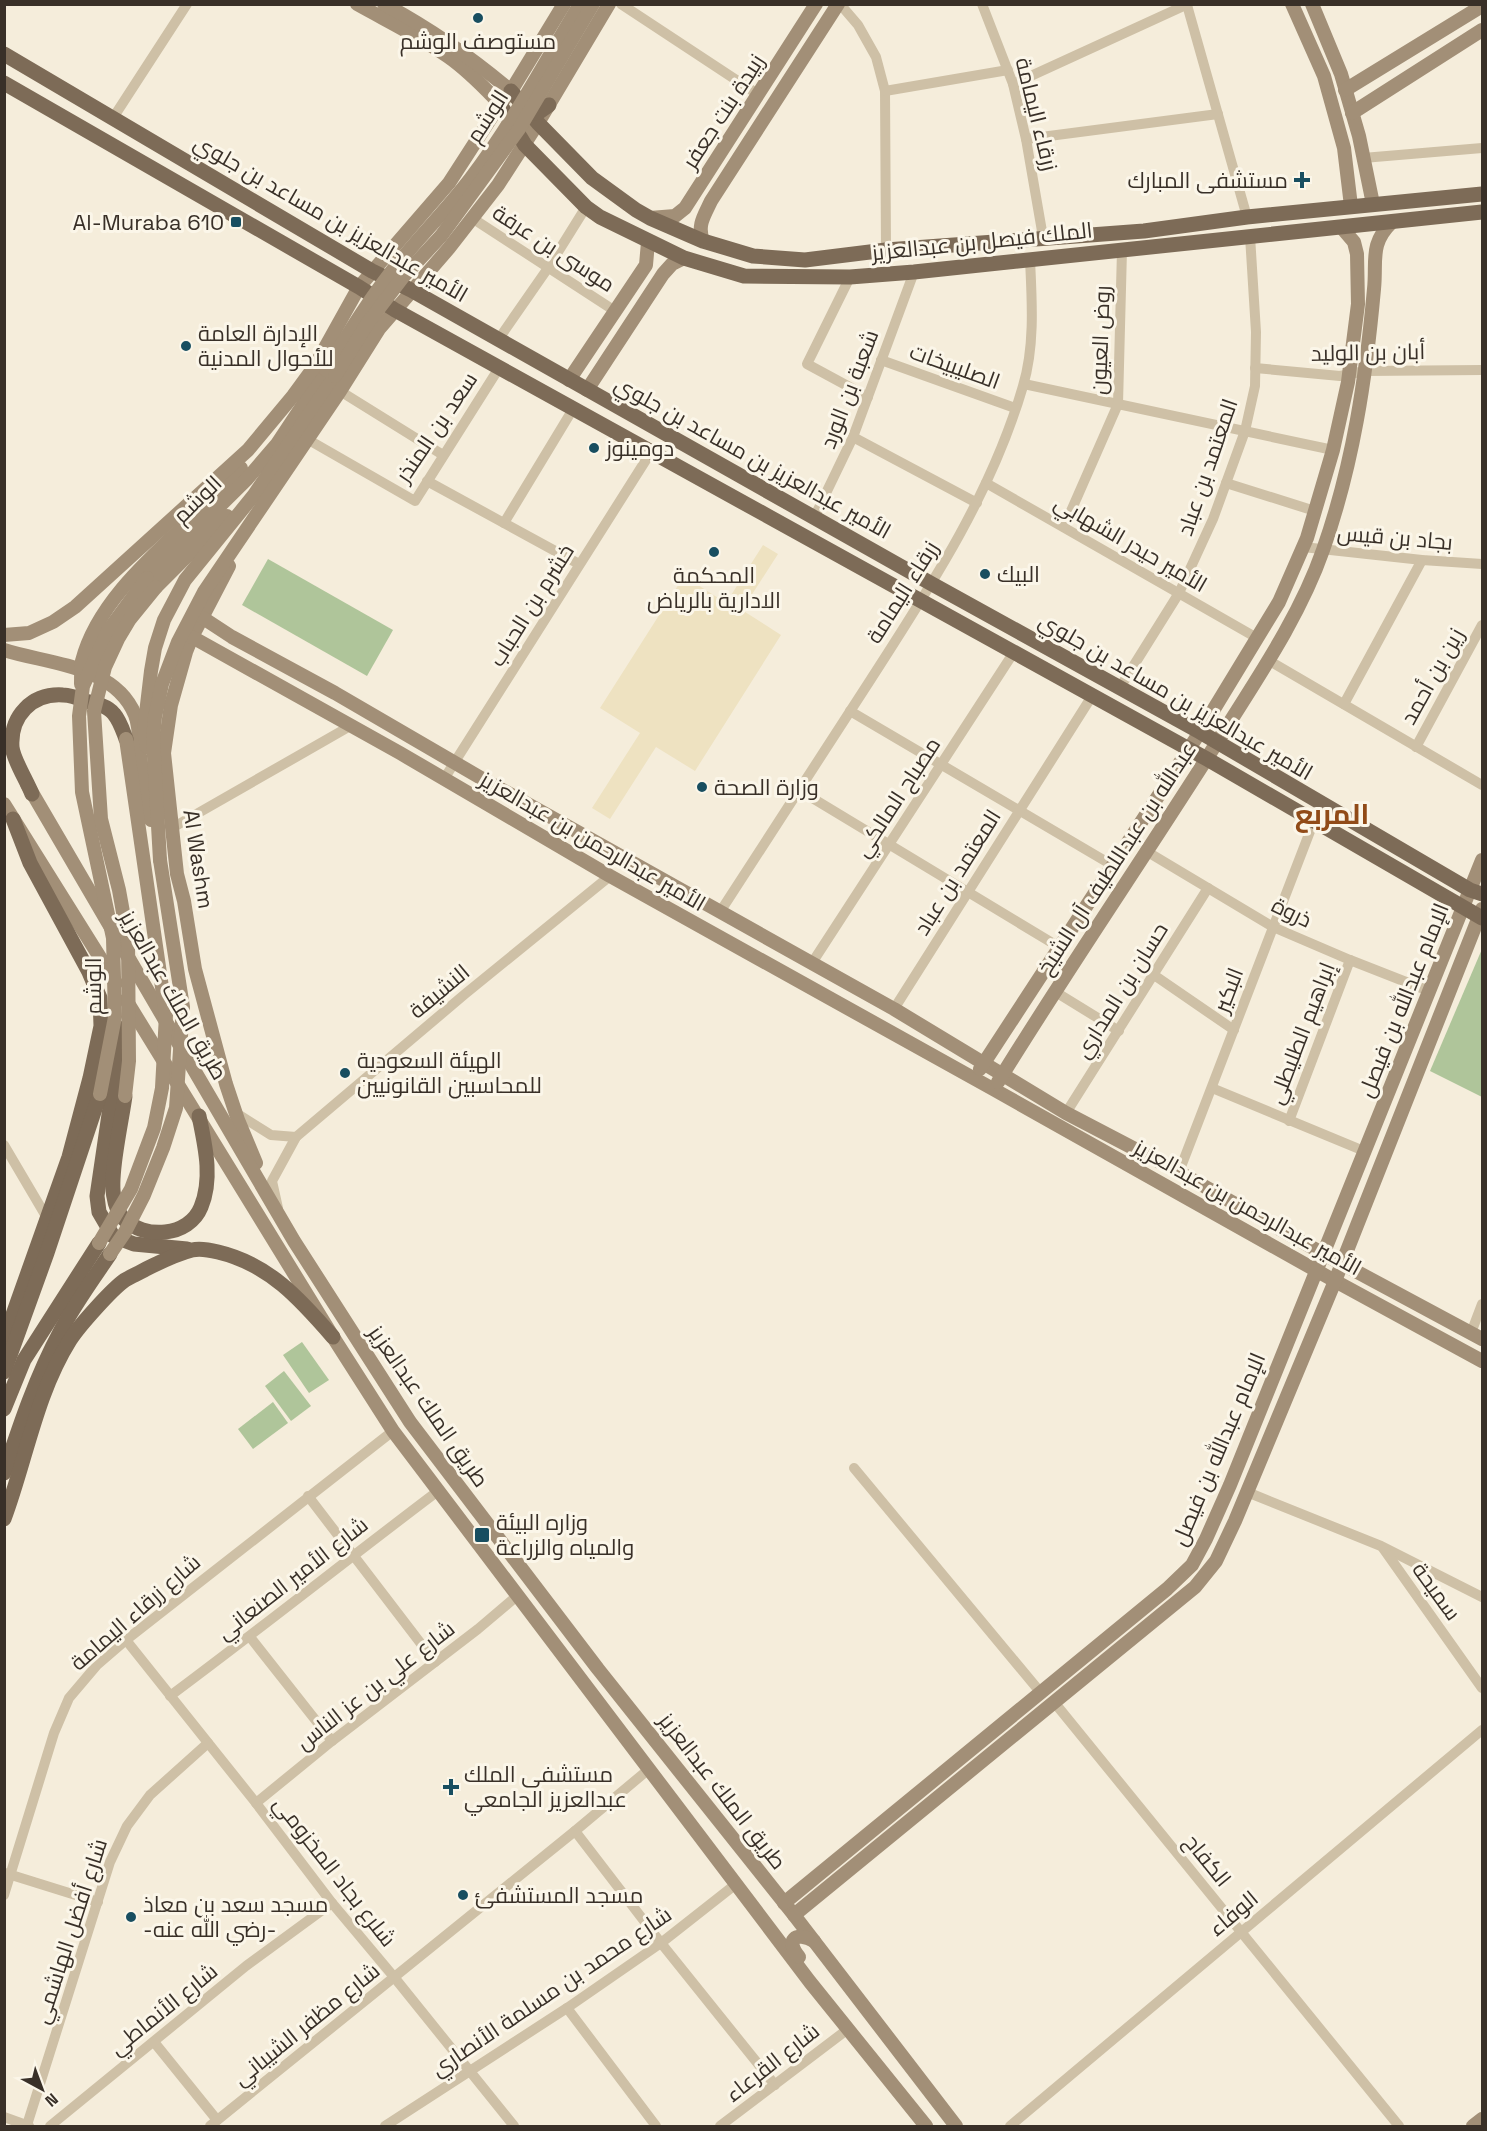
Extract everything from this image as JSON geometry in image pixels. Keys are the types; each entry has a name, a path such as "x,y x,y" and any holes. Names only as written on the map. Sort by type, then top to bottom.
{"main road":[{"name":"الأمير عبدالعزيز بن مساعد بن جلوي","path":"4,54 372,272 411,290 1119,689 1200,732 1476,892"},
{"name":"الأمير عبدالعزيز بن مساعد بن جلوي","path":"4,83 359,287 394,310 1207,759 1462,908"},
{"path":"511,91 531,118"},
{"path":"500,104 510,112 531,118"},
{"name":"الملك فيصل بن عبدالعزيز","path":"500,104 522,148 600,217 684,258 744,276 850,277 914,272 1482,212"},
{"path":"522,148 531,118 549,105"},
{"name":"الملك فيصل بن عبدالعزيز","path":"531,118 592,178 651,218 703,241 753,256 805,260 886,250 1144,231 1247,217 1482,194"},
{"path":"32,794 12,748 14,726 22,710 31,701 65,695 101,705 113,712 126,739"},
{"path":"4,1340 69,1157 101,1026 100,998 84,963 30,863 13,819"},
{"path":"1462,908 1481,914"},
{"path":"115,1017 117,1060 97,1196 99,1212 113,1236 134,1244 210,1250 236,1256 256,1264 303,1303 333,1337"},
{"path":"4,1372 100,1094"},
{"path":"125,1096 113,1194 123,1218 137,1227 150,1231 165,1233 178,1229 191,1222 200,1210 207,1191 207,1160 199,1116"},
{"path":"4,1409 24,1360 104,1249"},
{"path":"4,1473 40,1373 104,1249"},
{"path":"4,1519 32,1430 51,1381 71,1340 123,1281 160,1262 193,1250"}],"street":[{"path":"113,118 187,4"},
{"path":"357,4 411,33 451,59 500,104 511,91 564,4"},
{"path":"384,4 474,61 511,91"},
{"name":"الوشم","path":"160,860 144,730 155,648 164,620 185,580 254,495 331,373 368,303 401,260 472,177 506,127 580,4"},
{"name":"الوشم","path":"100,1094 115,1017 114,938 82,792 79,716 83,686 108,631 129,600 151,582 277,444 403,277 441,236 519,129 593,4"},
{"path":"549,105 609,4"},
{"path":"621,4 759,95"},
{"name":"زبيدة بنت جعفر","path":"651,218 668,217 681,213 816,4"},
{"path":"839,4 858,25 876,57 885,91 886,250"},
{"name":"زبيدة بنت جعفر","path":"703,241 700,223 711,201 839,4"},
{"name":"زرقاء اليمامة","path":"982,4 1013,84 1026,139 1043,237"},
{"path":"1292,4 1324,76 1344,148 1350,206"},
{"path":"1312,4 1341,74 1364,162 1372,204"},
{"path":"1013,84 1187,5 1247,217"},
{"path":"1345,90 1482,6"},
{"path":"550,26 547,32 547,45 555,55 568,58 580,53 584,47"},
{"path":"1352,113 1482,30"},
{"path":"885,91 1008,70"},
{"name":"الوشم","path":"4,635 29,633 53,622 75,607 249,450 315,366 359,287 449,183 500,104"},
{"path":"1026,139 1218,114"},
{"path":"481,134 494,127 508,131 522,148"},
{"name":"الوشم","path":"204,592 340,391 379,329 449,248 498,185 522,148"},
{"path":"1346,170 1356,170 1364,162 1482,148"},
{"path":"694,195 693,200 698,206 704,207 711,201"},
{"path":"498,340 548,268 586,207"},
{"name":"موسى بن عرفة","path":"472,218 615,311"},
{"name":"عبدالله بن عبداللطيف آل الشيخ","path":"993,1089 1054,991 1207,759 1268,660 1311,580 1346,477 1361,405 1377,240 1392,222"},
{"name":"عبدالله بن عبداللطيف آل الشيخ","path":"975,1079 983,1063 1200,732 1279,602 1303,547 1333,450 1350,373 1358,303 1357,254 1354,242 1342,228"},
{"name":"المعتمد بن عباد","path":"1119,689 1179,593 1213,519 1245,431 1255,386 1256,332 1250,237"},
{"path":"569,380 646,265 648,242"},
{"name":"روض العيون","path":"1064,527 1118,404 1122,250"},
{"path":"587,390 656,285 672,264 684,258"},
{"name":"زرقاء اليمامة","path":"720,912 932,584 977,503 1024,384 1031,320 1030,260"},
{"path":"1357,267 1365,264 1376,265"},
{"path":"639,275 653,272 658,280 656,285"},
{"name":"شعبة بن الورد","path":"814,518 853,437 914,272"},
{"path":"850,277 807,364 868,397"},
{"name":"الصليبيخات","path":"881,360 1015,408"},
{"name":"سعد بن المنذر","path":"307,439 415,501 499,368"},
{"name":"أبان بن الوليد","path":"1255,368 1340,376 1365,371 1482,370"},
{"path":"1024,384 1333,450"},
{"path":"340,391 443,455"},
{"path":"79,716 82,663 89,642 102,617 145,564 207,504 251,457 293,396"},
{"path":"504,523 573,409"},
{"path":"853,437 977,503"},
{"name":"خشرم بن الحباب","path":"444,779 651,452"},
{"path":"427,482 579,564"},
{"name":"الأمير حيدر الشهابي","path":"986,483 1257,638"},
{"path":"1226,483 1315,511"},
{"path":"125,1096 129,1052 128,940 119,890 101,819 94,711 105,667 118,639 151,582 254,495"},
{"name":"Al Washm","path":"257,512 192,637 171,705 164,753 177,874 184,901 195,969 236,1113 280,1217"},
{"name":"بجاد بن قيس","path":"1303,547 1482,564"},
{"path":"1344,704 1422,560"},
{"name":"Al Washm","path":"160,860 153,739 155,717 162,684 178,642 204,592"},
{"name":"الأمير عبدالرحمن بن عبدالعزيز","path":"203,618 232,637 335,693 454,763 894,1009 1066,1113 1179,1172 1477,1336"},
{"name":"زين بن أحمد","path":"1416,747 1482,625"},
{"name":"الأمير عبدالرحمن بن عبدالعزيز","path":"192,637 352,725 609,876 1315,1271 1482,1361"},
{"path":"4,650 68,665 108,682 125,697 136,716 143,785 160,860 183,1007 176,1108 163,1148 144,1195 125,1232 104,1249"},
{"name":"مصباح المالكي","path":"812,963 1014,652"},
{"path":"1268,660 1482,785"},
{"path":"325,711 335,693"},
{"name":"المعتمد بن عباد","path":"894,1009 1092,696"},
{"path":"850,711 1112,865"},
{"path":"171,828 352,725"},
{"path":"104,1249 131,1190 154,1128 162,1088 166,1016 126,739"},
{"name":"طريق الملك عبدالعزيز","path":"4,746 313,1272 423,1440 604,1677 794,1915 956,2127"},
{"path":"799,790 1059,947"},
{"name":"طريق الملك عبدالعزيز","path":"4,804 393,1431 736,1884 926,2127"},
{"name":"البكير","path":"1179,1172 1314,821"},
{"name":"ذروة","path":"1146,851 1273,927 1429,991"},
{"name":"الإمام عبدالله بن فيصل","path":"784,1903 1167,1589 1192,1564 1230,1485 1462,908 1476,892 1482,860"},
{"name":"النشيفة","path":"296,1137 609,876"},
{"name":"حسان بن المداري","path":"1066,1113 1209,888"},
{"name":"الإمام عبدالله بن فيصل","path":"794,1915 1195,1587 1216,1561 1335,1281 1481,914"},
{"name":"إبراهيم الطليطلي","path":"1289,1121 1350,960"},
{"path":"1154,975 1234,1030"},
{"path":"1054,991 1119,1031"},
{"path":"1401,1060 1401,1066 1407,1072 1415,1071 1421,1065"},
{"path":"1212,1088 1364,1151"},
{"path":"1384,1104 1388,1097 1397,1095 1403,1100 1403,1109"},
{"path":"236,1113 272,1135 296,1137 272,1180 280,1217"},
{"path":"4,1145 47,1218"},
{"path":"1477,1336 1482,1304"},
{"name":"شارع زرقاء اليمامة","path":"4,1895 8,1874 54,1732 69,1698 98,1665 126,1640 393,1431"},
{"path":"854,1468 1041,1693"},
{"name":"شارع الأمير الصنعاني","path":"170,1696 438,1491"},
{"path":"1246,1492 1381,1546 1482,1598"},
{"path":"308,1496 435,1662"},
{"name":"سميحة","path":"1381,1546 1482,1688"},
{"name":"شارع علي بن عز الناس","path":"256,1803 517,1596"},
{"path":"250,1636 332,1741"},
{"name":"شلرع بجاد المخزومي","path":"126,1640 256,1803 332,1903 514,2127"},
{"name":"الكفاح","path":"1054,1702 1399,2127"},
{"name":"الوفاء","path":"1010,2127 1482,1730"},
{"name":"شارع أفضل الهاشمي","path":"28,2126 110,1862 128,1826 150,1795 208,1743"},
{"name":"شارع مظفر الشيباني","path":"213,2123 649,1769"},
{"path":"575,1831 775,2085"},
{"path":"8,1874 98,1902"},
{"name":"شارع محمد بن مسلمة الأنصاري","path":"385,2127 567,2008 661,1943 736,1884"},
{"name":"شارع الأنماطي","path":"50,2127 246,1966 332,1903"},
{"path":"813,1941 805,1936 798,1936 793,1940 793,1950 864,2041 886,2076"},
{"path":"567,2008 656,2127"},
{"name":"شارع القرعاء","path":"720,2127 848,2029"},
{"path":"154,2042 213,2123"},
{"path":"4,2117 28,2126"},
{"path":"1473,2127 1482,2119"}],"green space":[{"path":"268,559 393,630 367,676 242,605"},
{"path":"1482,949 1482,1097 1430,1071"},
{"path":"302,1342 329,1380 309,1393 283,1355"},
{"path":"284,1371 311,1406 291,1421 265,1386"},
{"path":"273,1402 288,1423 253,1449 238,1429"}],"shaded area":[{"path":"763,545 778,554 742,610 781,635 695,771 656,747 610,819 592,808 640,733 600,708 684,576 726,603"}],"place":[{"name":"مستوصف الوشم","path":"478,18"},
{"name":"مستشفى المبارك","path":"1302,180"},
{"name":"Al-Muraba 610","path":"236,222"},
{"name":"الإدارة العامة للأحوال المدنية","path":"186,346"},
{"name":"دومينوز","path":"594,448"},
{"name":"المحكمة الادارية بالرياض","path":"714,552"},
{"name":"البيك","path":"985,574"},
{"name":"وزارة الصحة","path":"702,787"},
{"name":"الهيئة السعودية للمحاسبين القانونيين","path":"345,1073"},
{"name":"وزاره البيئة والمياه والزراعة","path":"482,1535"},
{"name":"مستشفى الملك عبدالعزيز الجامعي","path":"451,1787"},
{"name":"مسجد المستشفئ","path":"463,1895"},
{"name":"مسجد سعد بن معاذ -رضي الله عنه-","path":"131,1917"}],"district":[{"name":"المربع","path":"1332,814"}]}
